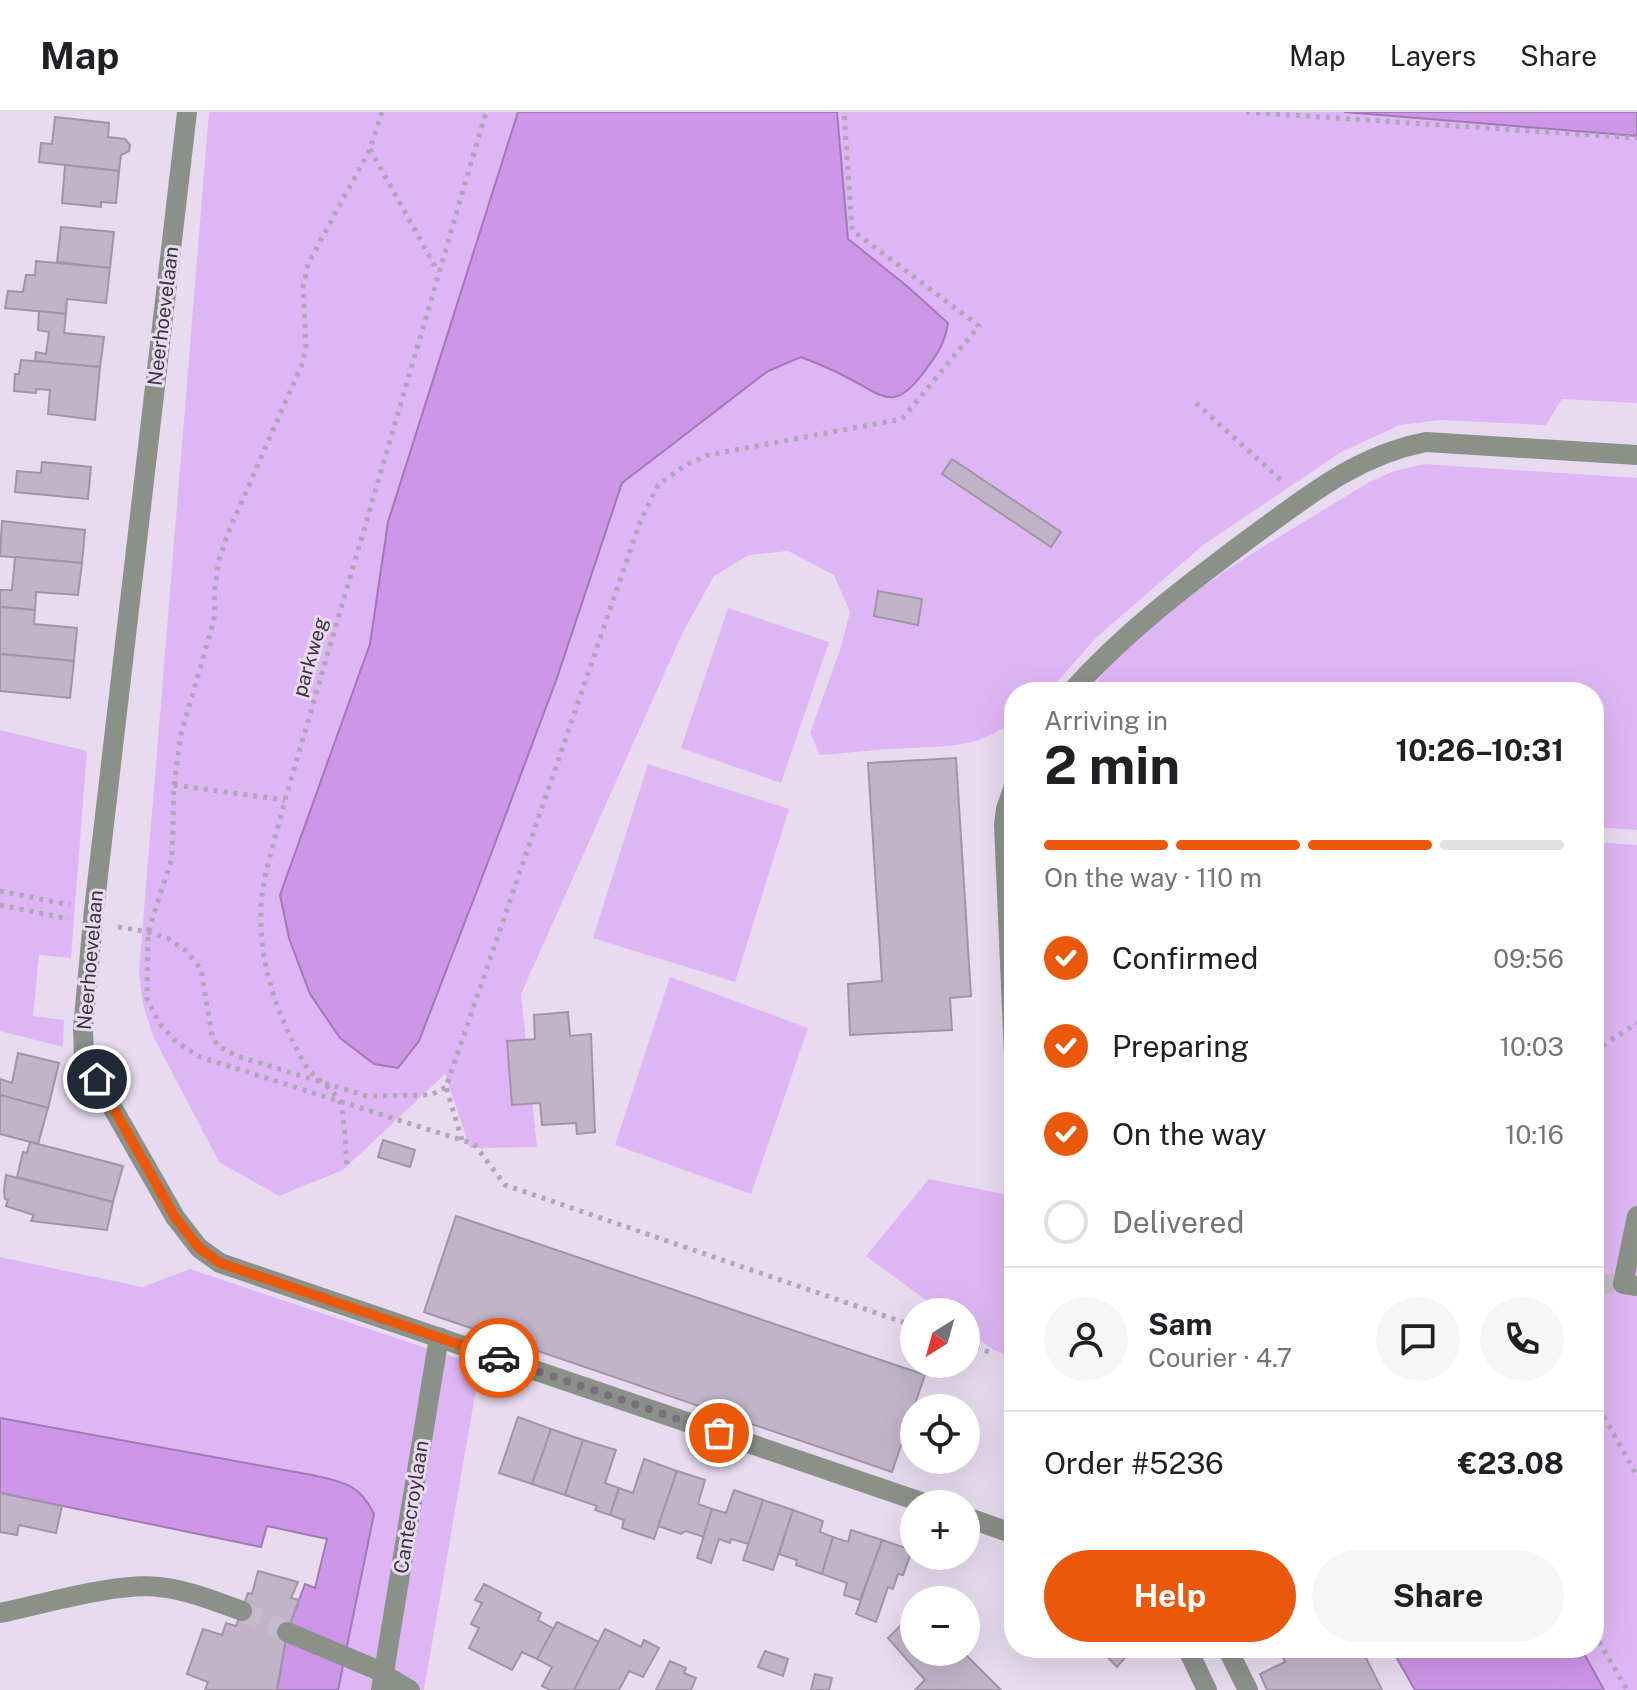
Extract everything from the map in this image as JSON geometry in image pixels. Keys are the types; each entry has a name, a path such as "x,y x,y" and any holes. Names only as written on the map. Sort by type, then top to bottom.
{"street":[{"name":"Neerhoevelaan","path":"187,112 93,917 83,1028 84,1058 175,1217 199,1248 220,1263 900,1495"},
{"path":"1080,682 1108,651 1164,602 1351,467 1393,448 1426,442 1637,455"},
{"path":"1630,1285 1637,1216"},
{"name":"Cantecroylaan","path":"380,1679 439,1337"},
{"path":"980,1522 1004,1530"},
{"path":"0,1613 105,1591 156,1586 190,1592 242,1611"},
{"path":"287,1632 380,1679 410,1690"},
{"path":"1192,1658 1207,1690"},
{"path":"1232,1658 1248,1690"}],"path":[{"path":"382,112 370,149 308,264 303,288 306,345 303,362 219,560 214,620 181,734 174,785 172,858 148,932 147,999 160,1024 175,1041 200,1057 474,1144 505,1185 900,1321"},
{"name":"parkweg","path":"340,1101 306,1067 286,1029 262,954 260,914 263,886 285,800 486,112"},
{"path":"462,1140 446,1087 640,522 658,485 684,466 708,455 902,419 979,326 852,230 844,112"},
{"path":"1246,112 1637,138"},
{"path":"370,149 438,273"},
{"path":"1196,403 1302,500"},
{"path":"174,785 285,800"},
{"path":"0,891 93,917"},
{"path":"0,905 93,917"},
{"path":"148,932 169,939 186,951 201,969 212,1036 218,1046 237,1056 367,1096 431,1095 446,1087"},
{"path":"1604,1044 1637,1023"},
{"path":"340,1101 347,1164"},
{"path":"1604,1417 1637,1476"},
{"path":"1604,1650 1627,1690"}],"shaded area":[{"path":"209,112 518,112 388,522 370,644 342,728 398,1068 419,1040 488,862 557,678 622,483 768,371 801,357 848,377 881,397 947,322 848,239 837,112 1344,112 1637,136 1637,403 1562,399 1546,425 1440,420 1400,425 1341,452 1202,546 1097,637 1057,682 1004,682 1004,727 988,736 963,744 937,747 820,755 810,733 840,650 850,612 834,575 788,551 749,555 714,576 683,632 521,994 537,1147 470,1148 445,1074 343,1170 279,1196 219,1162 153,1036 143,1004 139,972"},
{"path":"518,112 837,112 848,239 948,323 936,355 904,393 887,397 801,357 768,371 622,483 557,678 488,862 419,1041 398,1068 374,1064 340,1038 310,994 289,938 280,895 370,644 388,522"},
{"path":"1344,112 1637,112 1637,136"},
{"path":"1424,464 1637,478 1637,830 1604,828 1604,682 1097,682 1149,629 1219,575 1369,482 1394,471"},
{"path":"728,608 829,642 781,783 681,748"},
{"path":"0,730 87,751 71,958 39,955 33,1016 64,1020 63,1047 0,1031"},
{"path":"648,764 789,809 735,982 593,938"},
{"path":"1604,843 1637,845 1637,1690 1604,1690 1586,1658 1604,1658"},
{"path":"670,977 808,1028 751,1194 615,1145"},
{"path":"929,1179 1004,1194 1004,1354 980,1340 980,1298 923,1298 866,1256"},
{"path":"0,1257 142,1287 190,1269 480,1366 424,1690 338,1690 374,1514 312,1475 0,1418"},
{"path":"0,1418 312,1475 341,1482 356,1490 374,1514 338,1690 277,1690 287,1632 305,1584 315,1588 327,1539 267,1526 261,1547 0,1493"},
{"path":"1397,1658 1586,1658 1604,1690 1415,1690"}],"building":[{"path":"55,117 109,123 108,137 125,139 130,145 129,151 121,155 119,171 39,162 41,143 52,144"},
{"path":"65,165 119,171 116,203 101,202 101,207 62,203"},
{"path":"61,227 114,232 110,268 57,262"},
{"path":"36,261 110,268 106,303 67,299 66,314 5,308 8,291 23,292 26,275 35,275"},
{"path":"39,311 66,314 64,333 104,337 100,367 35,361 36,352 46,354 49,332 38,330"},
{"path":"21,360 100,367 95,420 48,414 50,390 36,389 36,393 14,391 15,374 19,374"},
{"path":"952,459 1061,532 1051,547 942,474"},
{"path":"42,462 91,467 88,499 15,492 17,471 41,473"},
{"path":"2,521 85,530 82,563 0,556"},
{"path":"15,557 82,563 78,595 36,592 35,610 0,607 0,590 12,590"},
{"path":"878,591 922,599 918,625 874,616"},
{"path":"0,607 35,610 34,624 77,628 74,661 0,654"},
{"path":"0,654 74,661 70,698 0,691"},
{"path":"956,758 971,996 950,998 952,1030 850,1035 848,984 882,981 868,763"},
{"path":"568,1012 570,1036 591,1034 595,1132 577,1134 576,1123 542,1125 540,1103 512,1105 507,1041 535,1039 534,1015"},
{"path":"18,1053 59,1063 48,1108 0,1095 0,1079 12,1083"},
{"path":"0,1095 48,1108 38,1144 0,1134"},
{"path":"383,1140 415,1150 410,1167 378,1157"},
{"path":"30,1142 123,1166 113,1202 17,1177 23,1152 27,1153"},
{"path":"6,1175 113,1202 107,1230 31,1221 34,1215 6,1206"},
{"path":"456,1216 900,1367 900,1378 924,1378 919,1394 900,1394 900,1448 892,1472 424,1312"},
{"path":"518,1417 551,1429 532,1484 499,1473"},
{"path":"551,1429 583,1440 565,1495 532,1484"},
{"path":"583,1440 616,1450 605,1483 619,1488 610,1515 595,1510 597,1506 565,1495"},
{"path":"644,1459 677,1471 654,1539 622,1528 624,1520 610,1515 619,1488 633,1493"},
{"path":"677,1471 705,1480 698,1504 712,1509 704,1537 686,1531 681,1534 658,1526"},
{"path":"734,1490 763,1500 749,1544 719,1539 711,1563 697,1558 712,1509 726,1513"},
{"path":"0,1493 62,1506 56,1533 19,1525 17,1535 0,1532"},
{"path":"763,1500 793,1510 773,1570 743,1560"},
{"path":"793,1510 823,1521 820,1532 833,1537 822,1574 796,1565 797,1560 779,1554"},
{"path":"851,1530 882,1540 860,1600 844,1595 847,1583 822,1574 833,1537 848,1542"},
{"path":"882,1540 900,1546 900,1570 905,1570 903,1575 898,1574 893,1589 888,1587 876,1622 856,1614"},
{"path":"258,1571 298,1582 291,1598 299,1600 287,1632 277,1690 205,1690 208,1682 187,1674 203,1629 222,1635 226,1623 236,1626 248,1593 252,1594"},
{"path":"484,1584 541,1613 538,1620 554,1629 537,1659 522,1652 512,1670 469,1648 479,1628 471,1624 482,1603 475,1600"},
{"path":"557,1622 599,1642 574,1690 550,1690 542,1686 552,1667 537,1659"},
{"path":"900,1626 900,1652 888,1638"},
{"path":"605,1629 641,1647 644,1640 659,1648 643,1677 629,1671 619,1690 574,1690"},
{"path":"765,1651 788,1659 783,1676 758,1667"},
{"path":"1108,1658 1125,1658 1117,1667"},
{"path":"1283,1658 1366,1658 1382,1690 1267,1690 1260,1674 1285,1662"},
{"path":"670,1661 686,1668 684,1673 696,1678 691,1690 656,1690"},
{"path":"913,1666 977,1666 1001,1690 915,1690 925,1680"},
{"path":"815,1674 832,1678 829,1690 811,1690"}],"tunnel":[{"path":"1604,1284 1623,1284"},
{"path":"242,1611 287,1632"}],"way so far":[{"path":"499,1358 719,1433"}],"route":[{"path":"97,1079 175,1217 199,1248 220,1263 499,1358"}]}
